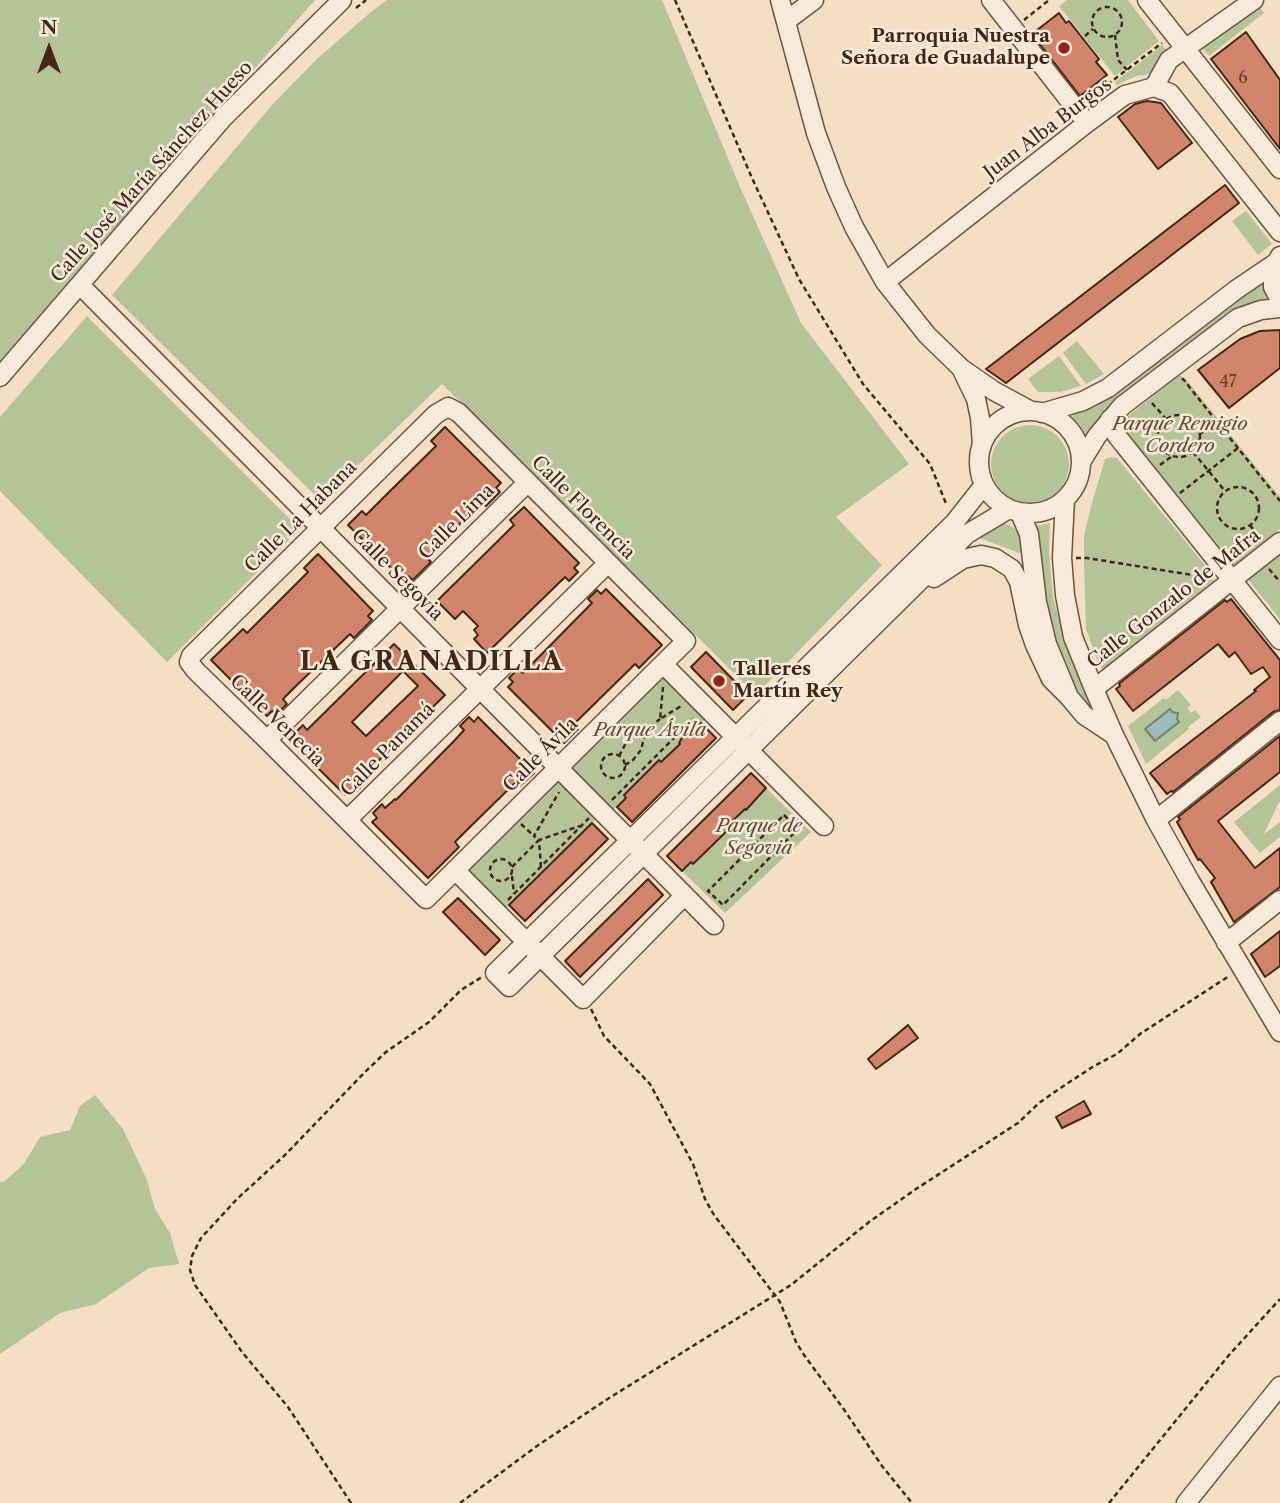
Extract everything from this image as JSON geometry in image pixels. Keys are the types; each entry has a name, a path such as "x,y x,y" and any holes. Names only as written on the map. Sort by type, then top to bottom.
{"street":[{"name":"Calle José María Sánchez Hueso","path":"0,377 224,117 341,0"},
{"path":"780,0 816,133 836,187 853,227 885,282 927,335 961,368 994,391 1036,412 1057,419 1070,430 1078,445 1080,476 1065,499 1052,509 1036,513 1015,511 990,495 980,472 981,418 976,399 961,368"},
{"path":"786,21 814,0"},
{"path":"991,0 1087,123"},
{"path":"1147,0 1280,169"},
{"path":"1254,0 1169,60 1154,87 1170,93 1280,232"},
{"name":"Juan Alba Burgos","path":"885,282 1125,95 1154,87"},
{"path":"1278,259 1273,274 1273,287 1280,300"},
{"path":"982,445 991,430 1004,418 1020,412 1036,412 1083,401 1108,388 1278,259"},
{"name":"Calle Segovia","path":"80,285 480,689 552,773 630,841 714,925"},
{"path":"1081,462 1097,436 1122,406 1238,318 1261,310 1280,308"},
{"name":"Calle La Habana","path":"189,662 191,656 320,528 436,414 448,407"},
{"name":"Calle Florencia","path":"448,407 459,413 686,641"},
{"path":"1110,419 1117,436 1224,579 1280,640"},
{"name":"Calle Lima","path":"267,740 528,482"},
{"path":"984,485 954,523 742,744 643,854 509,987 495,973 630,841 742,744 900,601 967,534 1015,511"},
{"path":"1065,499 1062,558 1065,595 1073,637 1114,735 1156,820 1189,881 1280,1032"},
{"path":"1015,511 1029,534 1037,602 1047,644 1069,697"},
{"name":"Calle Gonzalo de Mafra","path":"1094,689 1271,541"},
{"path":"900,601 963,558 981,555 995,558 1012,569 1019,582 1028,625 1051,679 1084,715 1114,735"},
{"name":"Calle Panamá","path":"347,820 608,562"},
{"name":"Calle Ávila","path":"426,899 686,641"},
{"name":"Calle Venecia","path":"189,662 426,899"},
{"path":"663,664 824,826"},
{"path":"1156,820 1280,721"},
{"path":"455,870 583,999 684,895"},
{"path":"1226,943 1280,900"},
{"path":"1186,1503 1280,1385"}],"path":[{"path":"675,0 799,279 863,384 930,464 954,523"},
{"path":"1013,28 1049,0"},
{"path":"1106,7 1116,9 1122,18 1122,28 1115,35 1101,36 1094,29 1092,20 1097,11 1106,7"},
{"path":"1085,36 1094,29"},
{"path":"1076,108 1174,34"},
{"path":"1115,35 1118,60 1127,70"},
{"path":"1175,385 1183,379 1280,501"},
{"path":"1158,397 1152,402 1166,419"},
{"path":"1179,414 1192,418 1200,434 1199,443 1193,452 1184,456 1173,456 1165,451 1158,439 1161,425 1166,419 1179,414"},
{"path":"1200,434 1217,421"},
{"path":"1179,494 1238,448"},
{"path":"1193,452 1225,491"},
{"path":"1158,467 1173,456"},
{"path":"1244,487 1255,495 1258,515 1250,525 1237,529 1220,519 1217,504 1225,491 1244,487"},
{"path":"1250,525 1271,541"},
{"path":"1062,558 1087,558 1224,579"},
{"path":"1265,564 1280,582"},
{"path":"660,719 663,684"},
{"path":"643,732 684,704"},
{"path":"612,714 627,729 639,729 643,732 641,750 625,765"},
{"path":"610,802 696,716"},
{"path":"619,755 627,741 627,729"},
{"path":"619,755 625,765 623,772 616,777 608,776 602,771 601,763 605,757 619,755"},
{"path":"541,867 539,840 534,836 560,789 555,788 552,773"},
{"path":"784,815 798,829 723,905 708,891 784,815"},
{"path":"504,904 589,818"},
{"path":"514,894 512,867 539,840 583,825"},
{"path":"511,875 506,880 496,880 490,872 491,865 496,860 504,859 512,867"},
{"path":"487,862 491,865"},
{"path":"460,1503 537,1446 606,1400 791,1285 869,1222 1018,1123 1049,1096 1117,1054 1140,1034 1241,969"},
{"path":"351,1503 288,1407 242,1352 195,1285 190,1270 192,1256 201,1238 228,1208 285,1155 386,1052 429,1022 461,990 481,977 495,973"},
{"path":"583,999 592,1010 604,1036 650,1084 693,1164 705,1199 714,1215 780,1302 796,1342 815,1372 912,1503"},
{"path":"1109,1503 1229,1355 1280,1299"}],"green space":[{"path":"0,0 315,0 164,171 0,364"},
{"path":"387,0 662,0 740,187 801,323 909,464 836,517 882,565 756,695 442,384 321,501 112,295 272,105 317,59"},
{"path":"1067,0 1128,0 1159,41 1115,76 1059,6"},
{"path":"1258,4 1264,13 1209,56 1202,48"},
{"path":"1162,45 1168,52 1157,73 1136,76 1117,85 1115,82"},
{"path":"1246,211 1272,244 1258,255 1232,221"},
{"path":"1265,278 1270,298 1238,310 1087,437 1069,414 1114,395"},
{"path":"87,316 300,529 167,662 0,491 0,417"},
{"path":"1077,341 1104,374 1086,384 1063,353"},
{"path":"1059,356 1081,386 1060,392 1038,392 1028,379"},
{"name":"Parque Remigio Cordero","path":"1179,375 1186,379 1280,497 1280,529 1234,566 1120,425 1121,421"},
{"path":"1022,425 1038,425 1052,431 1063,442 1069,456 1069,472 1063,486 1052,497 1038,503 1022,503 1008,497 997,486 991,472 991,456 997,442 1008,431"},
{"path":"1117,458 1214,576 1213,581 1103,669 1086,629 1084,536 1105,459"},
{"path":"997,523 1005,523 1014,528 1025,555 974,536"},
{"path":"1050,523 1049,552 1053,597 1074,665 1096,716 1080,701 1055,640 1048,614 1040,541 1035,526"},
{"path":"1280,550 1280,619 1246,577"},
{"name":"Parque Ávila","path":"659,679 664,679 705,719 692,732 689,731 682,737 680,744 624,795 626,798 613,810 573,769 573,763"},
{"path":"1178,690 1191,705 1187,708 1191,713 1195,710 1201,717 1146,764 1128,726"},
{"name":"Parque Ávila","path":"557,780 596,819 505,909 467,871 467,867"},
{"path":"1280,785 1280,803 1264,834 1280,822 1280,837 1260,853 1234,822"},
{"name":"Parque de Segovia","path":"766,788 811,832 725,913 682,871 691,862 694,864 715,839 728,830 726,827 758,799"},
{"path":"95,1095 123,1129 147,1180 155,1209 170,1233 179,1264 149,1268 96,1304 60,1313 0,1354 0,1182 5,1181 24,1164 40,1137 70,1130 80,1106"}],"water":[{"path":"1170,709 1178,713 1179,722 1155,741 1145,729"}],"building":[{"name":"Parroquia Nuestra Señora de Guadalupe","path":"1059,13 1066,23 1069,21 1099,59 1096,62 1107,75 1080,96 1032,34"},
{"path":"1246,32 1280,80 1280,149 1211,59"},
{"path":"1147,101 1161,103 1192,143 1158,169 1118,117 1135,104"},
{"path":"1225,185 1239,203 1006,383 986,369"},
{"path":"1280,330 1280,368 1229,408 1198,370 1240,339 1260,331"},
{"path":"445,427 501,483 496,488 500,492 486,506 482,503 477,506 427,558 431,562 413,580 408,576 403,580 348,525 362,511 366,515 436,446 431,441"},
{"path":"524,507 579,563 574,568 578,572 569,581 565,577 487,653 474,639 478,635 474,630 478,626 463,611 455,619 437,601 514,525 510,520"},
{"path":"318,554 373,611 368,616 372,620 354,638 350,634 298,684 283,699 287,704 276,715 272,711 267,716 211,660 243,629 247,633 308,572 304,568"},
{"path":"606,589 662,645 639,668 635,664 573,725 578,729 564,743 508,687 513,682 509,678 518,669 523,673 592,603 588,599 597,590 601,594"},
{"path":"1231,599 1280,660 1280,710 1273,712 1167,794 1150,773 1256,691 1254,690 1270,677 1263,667 1251,674 1235,652 1229,657 1218,644 1133,711 1116,689 1121,682 1225,600 1227,602"},
{"path":"394,644 445,695 358,781 363,785 353,794 349,790 345,795 289,739 303,725 307,730","holes":["403,671 418,686 366,736 352,722"]},
{"name":"Talleres Martín Rey","path":"706,652 748,695 733,710 691,667"},
{"path":"469,717 474,722 478,717 534,773 520,786 516,782 472,825 455,842 459,847 428,878 372,822 377,818 373,813 382,804 385,808 396,800 464,730 460,726"},
{"path":"701,723 716,738 632,822 617,807 626,798 624,795 659,760 661,762 680,744 690,730 692,732"},
{"path":"1280,736 1280,772 1218,821 1255,868 1280,848 1280,887 1234,922 1211,882 1215,878 1200,859 1198,860 1177,822 1180,819 1178,817"},
{"path":"751,773 766,788 726,827 729,829 693,864 691,862 682,871 667,856"},
{"path":"592,823 608,839 525,921 509,905"},
{"path":"648,879 663,895 580,977 565,961"},
{"path":"458,898 500,940 485,955 443,912"},
{"path":"1280,931 1280,966 1265,977 1251,954"},
{"path":"908,1025 918,1038 876,1069 868,1059"},
{"path":"1084,1101 1091,1114 1062,1128 1056,1117"}],"place":[{"name":"Parroquia Nuestra Señora de Guadalupe","path":"1064,48"},
{"name":"Talleres Martín Rey","path":"719,681"}],"district":[{"name":"LA GRANADILLA","path":"432,662"}]}
